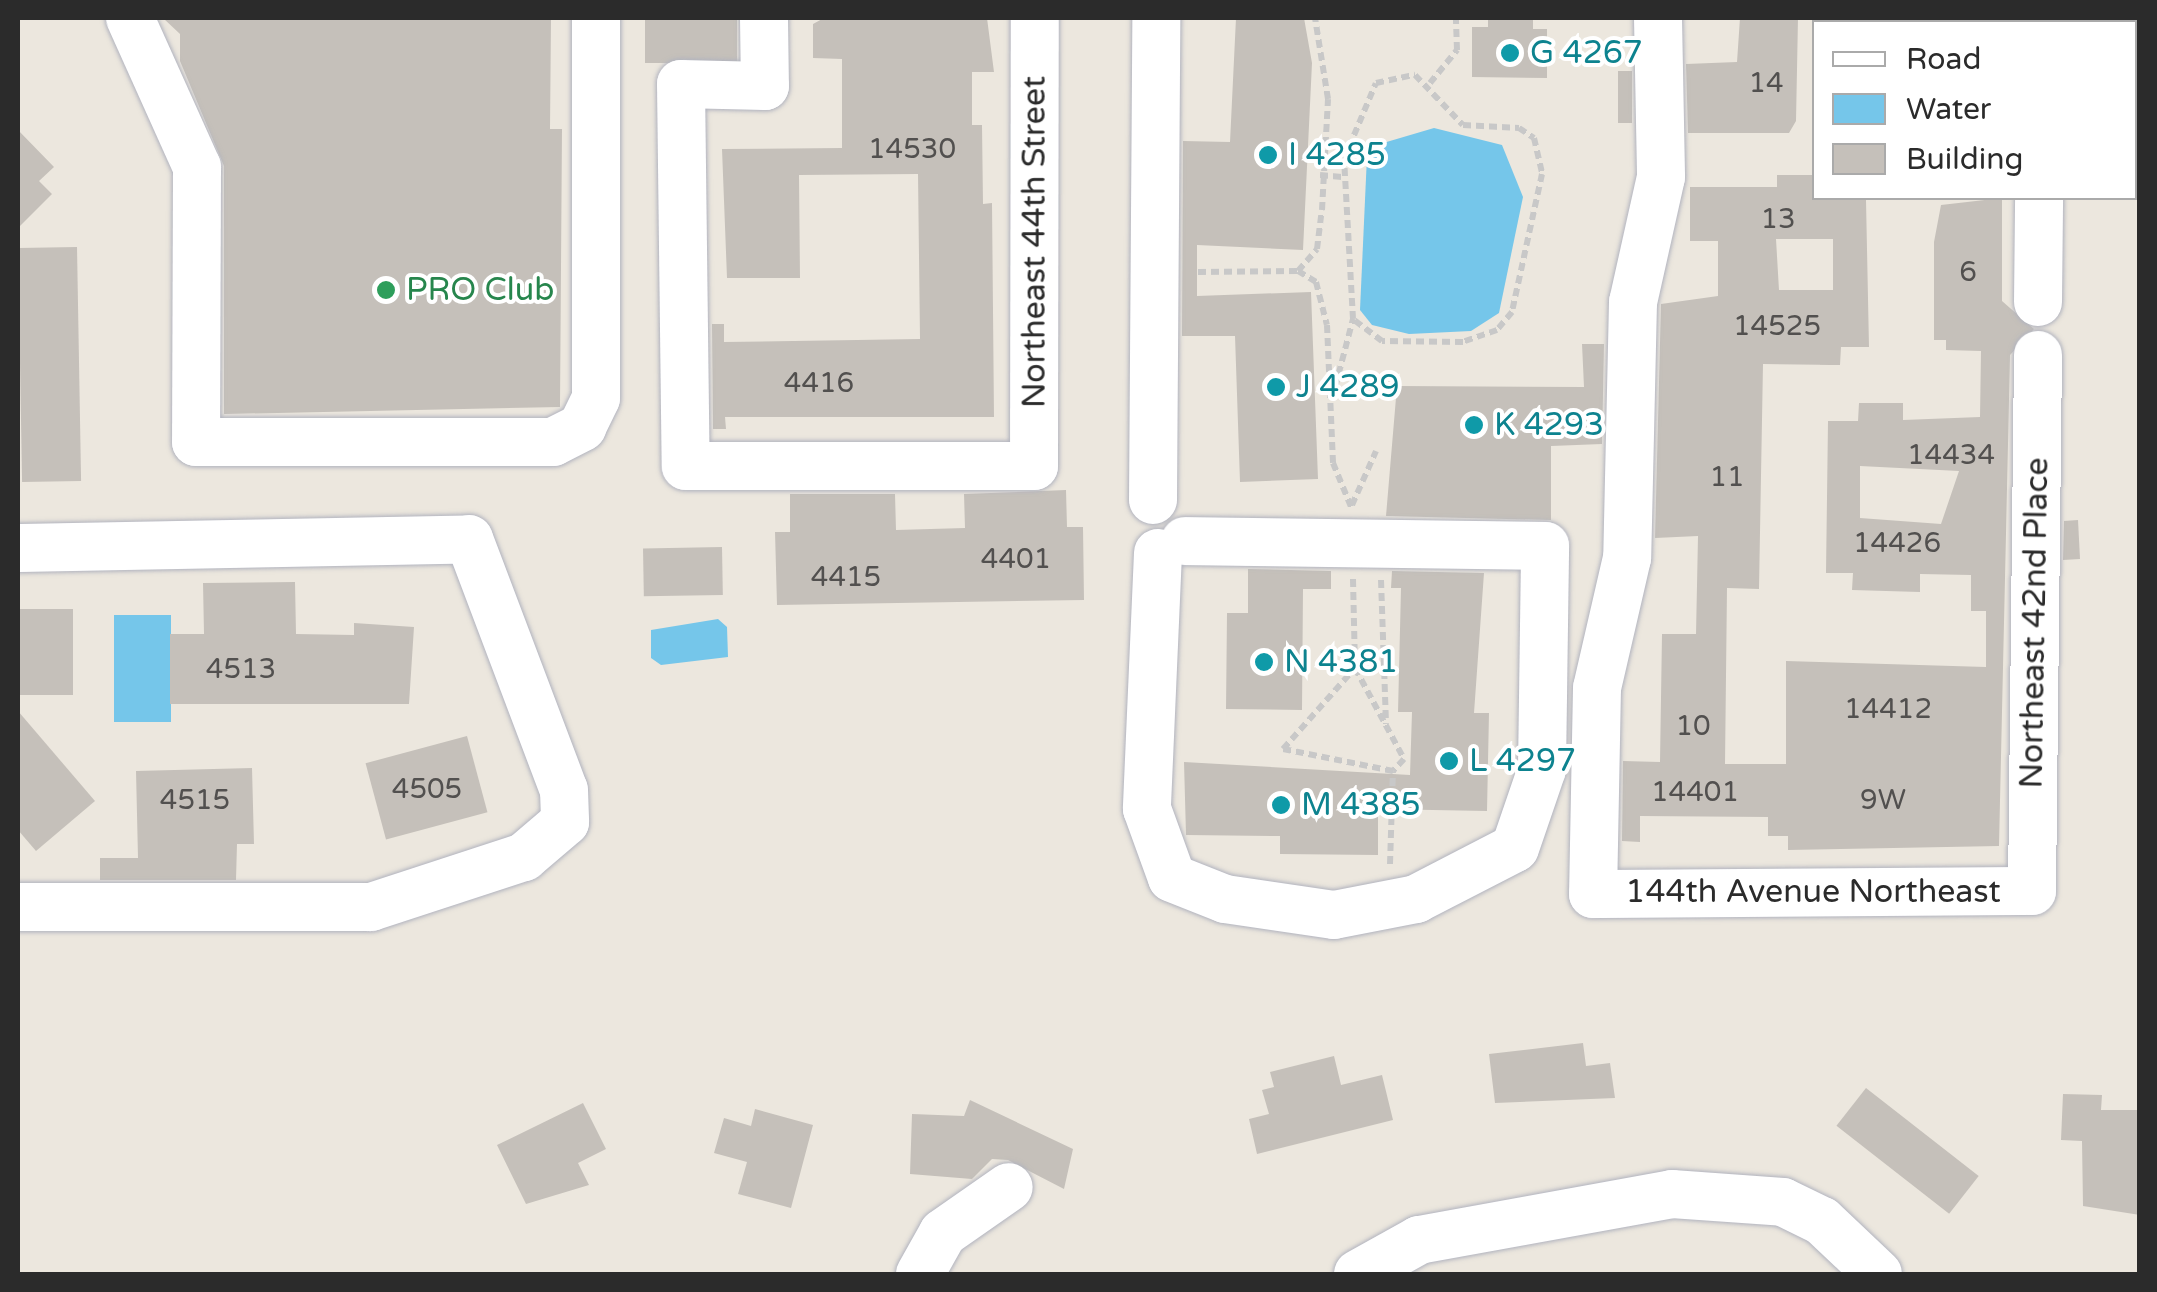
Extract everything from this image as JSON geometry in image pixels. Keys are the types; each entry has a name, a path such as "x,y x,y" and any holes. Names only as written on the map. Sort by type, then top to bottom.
{"street":[{"path":"130,18 197,167 196,442 553,442 582,428 596,398 596,18"},
{"name":"Northeast 44th Street","path":"764,18 765,86 681,84 686,466 1034,466 1036,18"},
{"path":"1156,18 1154,500 1186,512 1171,547 1146,809 1172,878 1282,910 1334,915 1401,902 1515,848 1534,809 1545,546 1357,531 1171,547"},
{"name":"144th Avenue Northeast","path":"1658,18 1661,177 1632,302 1627,558 1597,688 1594,894 2032,890"},
{"path":"2038,302 2039,200"},
{"name":"Northeast 42nd Place","path":"2032,890 2038,354"},
{"path":"18,548 469,538 564,790 566,822 524,857 371,907 18,907"},
{"path":"920,1274 943,1233 1009,1187"},
{"path":"1358,1274 1420,1240 1672,1194 1783,1202 1822,1221 1878,1274"}],"path":[{"path":"1198,272 1298,271 1318,249 1328,99 1315,18"},
{"path":"1430,83 1456,50 1456,18"},
{"path":"1332,399 1353,319 1353,210 1342,177 1376,83 1404,72 1430,83 1457,122 1520,128 1542,150 1512,312 1497,330 1463,342 1382,341 1353,319"},
{"path":"1320,175 1342,177"},
{"path":"1298,271 1325,304 1333,462 1386,600 1386,724"},
{"path":"1376,451 1357,531 1355,668 1404,759 1393,771 1389,844 1401,902"},
{"path":"1355,668 1282,749 1393,771"}],"water":[{"path":"1434,128 1502,145 1523,197 1499,313 1471,331 1409,334 1372,325 1360,310 1367,156 1373,146"},
{"path":"114,615 171,615 171,722 114,722"},
{"path":"718,619 727,627 728,657 661,665 651,658 651,630"}],"building":[{"name":"PRO Club","path":"163,18 551,18 550,129 562,129 560,407 224,414 224,166 180,61 180,34"},
{"path":"645,18 737,18 737,63 645,63"},
{"path":"824,18 987,18 994,72 972,72 972,125 982,125 983,204 992,203 994,417 725,417 726,429 713,429 712,324 724,324 724,342 920,339 918,174 799,175 800,278 727,278 722,149 842,148 842,59 813,58 813,24"},
{"path":"1236,18 1304,18 1312,63 1303,250 1197,245 1197,296 1311,292 1318,479 1240,482 1235,336 1182,336 1183,141 1230,142"},
{"name":"G 4267","path":"1488,18 1533,18 1533,29 1547,29 1547,78 1472,77 1472,27 1488,27"},
{"path":"1740,18 1798,18 1796,121 1789,133 1688,133 1686,64 1737,62"},
{"path":"1618,71 1632,71 1632,123 1618,123"},
{"path":"18,130 54,167 39,181 52,194 18,228"},
{"path":"1777,175 1812,175 1812,200 1866,200 1869,347 1841,347 1840,365 1763,364 1759,589 1727,588 1725,764 1786,764 1786,661 1986,667 1986,611 1971,611 1971,575 1920,574 1920,592 1852,590 1853,573 1826,573 1828,421 1858,421 1859,403 1903,403 1903,420 1980,417 1981,351 1946,350 1946,340 1934,340 1934,242 1941,205 2002,200 2002,301 2034,329 2010,355 1999,846 1788,850 1788,836 1768,836 1768,817 1640,816 1640,842 1622,841 1623,761 1660,762 1662,634 1696,634 1698,536 1655,538 1661,304 1718,296 1718,241 1690,241 1690,187 1777,187","holes":["1776,239 1833,239 1833,290 1779,290","1860,466 1959,471 1941,524 1860,518"]},
{"path":"77,247 81,481 22,482 18,248"},
{"path":"1582,344 1604,344 1602,444 1551,446 1551,520 1386,516 1397,386 1584,387"},
{"path":"1066,490 1067,527 1083,527 1084,600 777,605 775,532 790,532 790,494 895,494 896,530 965,528 964,494"},
{"path":"2078,520 2080,559 2063,560 2064,521"},
{"path":"722,547 723,595 644,596 643,548"},
{"name":"N 4381","path":"1248,569 1331,571 1331,589 1303,589 1302,710 1226,709 1227,613 1248,613"},
{"path":"1392,571 1484,573 1474,713 1489,713 1487,811 1378,809 1378,855 1280,854 1280,836 1186,835 1184,762 1410,775 1412,712 1398,712 1401,588 1391,588"},
{"path":"295,582 296,634 354,635 354,623 414,627 409,704 170,704 170,634 204,634 203,583"},
{"path":"18,609 73,609 73,695 18,695"},
{"path":"18,711 95,801 36,851 18,830"},
{"path":"467,736 487,812 386,839 366,763"},
{"path":"252,768 254,844 237,844 236,880 100,880 100,858 138,858 136,771"},
{"path":"1583,1043 1586,1066 1610,1063 1615,1098 1495,1103 1489,1054"},
{"path":"1334,1056 1341,1085 1382,1075 1393,1120 1257,1154 1249,1119 1269,1114 1262,1090 1274,1087 1270,1072"},
{"path":"1866,1088 1979,1176 1949,1214 1836,1126"},
{"path":"2063,1094 2102,1095 2101,1110 2140,1110 2140,1215 2083,1206 2082,1141 2061,1140"},
{"path":"970,1100 1073,1149 1064,1189 1008,1160 992,1159 972,1179 910,1174 912,1114 964,1116"},
{"path":"583,1103 606,1149 578,1163 589,1185 526,1204 497,1145"},
{"path":"755,1109 813,1125 791,1208 738,1194 747,1162 714,1153 724,1118 751,1126"}],"place":[{"name":"G 4267","path":"1510,53"},
{"name":"I 4285","path":"1268,155"},
{"name":"PRO Club","path":"386,290"},
{"name":"J 4289","path":"1276,387"},
{"name":"K 4293","path":"1474,425"},
{"name":"N 4381","path":"1264,662"},
{"name":"L 4297","path":"1449,761"},
{"name":"M 4385","path":"1281,805"}]}
